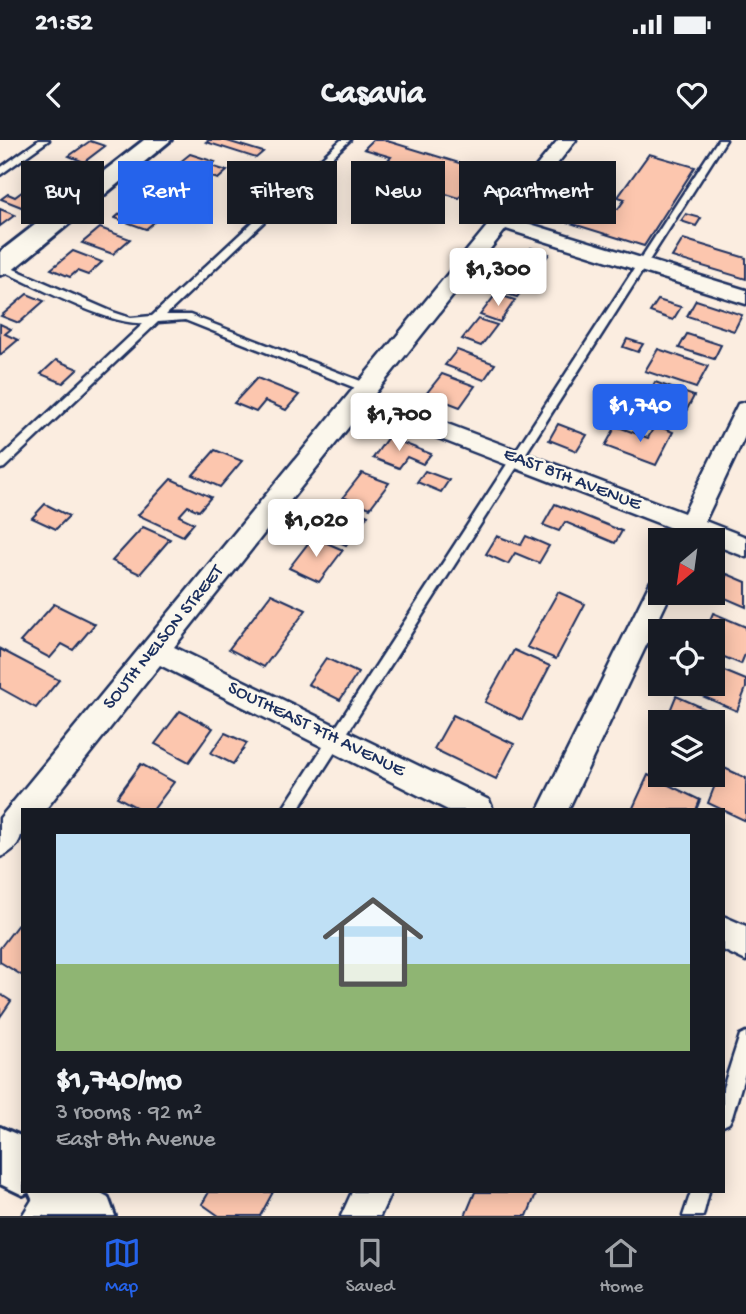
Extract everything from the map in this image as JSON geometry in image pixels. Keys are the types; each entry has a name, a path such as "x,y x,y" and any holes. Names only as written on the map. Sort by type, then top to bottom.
{"street":[{"path":"2,262 159,140"},
{"name":"SOUTH NELSON STREET","path":"550,161 567,140"},
{"name":"SOUTH NELSON STREET","path":"27,808 500,224"},
{"path":"512,224 746,298"},
{"name":"EAST 8TH AVENUE","path":"363,393 674,528"},
{"path":"688,528 746,410"},
{"name":"EAST 8TH AVENUE","path":"725,542 746,547"},
{"path":"554,808 651,606"},
{"name":"SOUTHEAST 7TH AVENUE","path":"155,650 474,808"},
{"name":"SOUTH NELSON STREET","path":"0,842 21,816"},
{"path":"725,933 746,944"},
{"path":"0,1152 21,1167"},
{"path":"56,1193 89,1216"},
{"path":"360,1216 372,1193"}],"lane":[{"path":"0,173 45,140"},
{"path":"0,465 346,140"},
{"path":"291,808 722,140"},
{"path":"2,262 109,314 131,321 186,317 363,393"},
{"path":"725,1110 746,1041"},
{"path":"32,1216 47,1193"},
{"path":"692,1216 700,1193"}],"building":[{"path":"224,140 263,152 256,158 206,142"},
{"path":"373,140 384,140 459,163 459,198 445,194 445,161 387,161 391,157 364,149"},
{"path":"90,141 105,146 85,161 69,156"},
{"path":"190,154 212,161 181,161"},
{"path":"649,154 695,167 644,246 573,224 616,224 616,208 625,199 618,197"},
{"path":"213,167 227,171 218,179 213,177"},
{"path":"21,192 21,207 1,199 8,194 15,197"},
{"path":"0,209 15,215 0,226"},
{"path":"686,214 701,218 696,226 681,221"},
{"path":"132,224 152,224 146,229"},
{"path":"100,228 130,239 113,254 82,243"},
{"path":"683,239 746,258 746,279 672,257"},
{"path":"531,248 549,254 535,273 516,267"},
{"path":"73,251 102,262 88,275 77,271 70,277 51,269"},
{"path":"514,270 533,276 517,297 498,291"},
{"path":"27,294 44,301 19,323 1,316"},
{"path":"496,294 515,300 500,322 480,315"},
{"path":"658,300 681,307 673,320 650,312"},
{"path":"696,300 742,315 734,331 687,316"},
{"path":"478,319 497,325 481,346 462,339"},
{"path":"0,324 11,329 5,334 18,340 0,355"},
{"path":"687,334 721,345 714,359 679,348"},
{"path":"627,339 643,344 638,352 623,347"},
{"path":"658,349 708,366 696,388 645,371"},
{"path":"457,350 495,364 484,380 445,365"},
{"path":"56,360 78,369 63,383 41,374"},
{"path":"442,374 475,386 460,407 426,394"},
{"path":"257,378 299,395 286,410 265,401 256,412 234,403"},
{"path":"655,382 694,396 682,419 643,405"},
{"path":"558,424 587,435 577,451 549,440"},
{"path":"655,425 673,432 656,465 605,446 616,426 648,438"},
{"path":"388,437 431,454 423,464 407,457 399,468 373,458"},
{"path":"215,450 242,461 220,487 193,475"},
{"path":"425,471 449,480 441,492 417,482"},
{"path":"362,473 389,483 370,508 343,497"},
{"path":"171,479 211,497 199,511 188,506 179,516 194,523 183,536 138,515"},
{"path":"339,502 368,515 346,545 316,532"},
{"path":"45,504 69,516 56,529 32,518"},
{"path":"555,504 622,531 615,543 565,522 559,531 543,525"},
{"path":"143,527 170,539 140,574 112,561"},
{"path":"497,536 521,545 526,536 549,546 539,563 515,553 508,564 486,554"},
{"path":"313,537 343,550 319,582 289,568"},
{"path":"727,574 746,582 746,607 725,598"},
{"path":"558,592 585,604 556,659 527,647"},
{"path":"271,594 306,610 264,667 229,649"},
{"path":"54,604 95,624 73,650 62,644 50,658 20,642"},
{"path":"713,613 746,627 746,652 741,664 725,657 725,619 710,619"},
{"path":"0,649 59,680 36,708 0,688"},
{"path":"514,650 550,666 522,720 485,702"},
{"path":"326,658 358,673 340,700 308,684"},
{"path":"725,671 746,680 746,688 737,711 702,696 725,696"},
{"path":"676,696 708,710 670,710"},
{"path":"180,711 213,728 189,762 155,744"},
{"path":"453,715 514,744 496,779 434,749"},
{"path":"225,733 247,743 233,764 211,753"},
{"path":"141,764 174,782 154,808 137,808 117,797"},
{"path":"725,768 746,778 746,821 725,811 725,808 708,803 714,787 725,787"},
{"path":"648,775 648,787 673,787 700,800 697,808 633,808"},
{"path":"21,920 21,975 0,962 0,948"},
{"path":"0,994 11,1001 0,1017"},
{"path":"208,1193 272,1193 260,1216 219,1216 202,1204"},
{"path":"475,1193 536,1194 527,1216 465,1216"}]}
